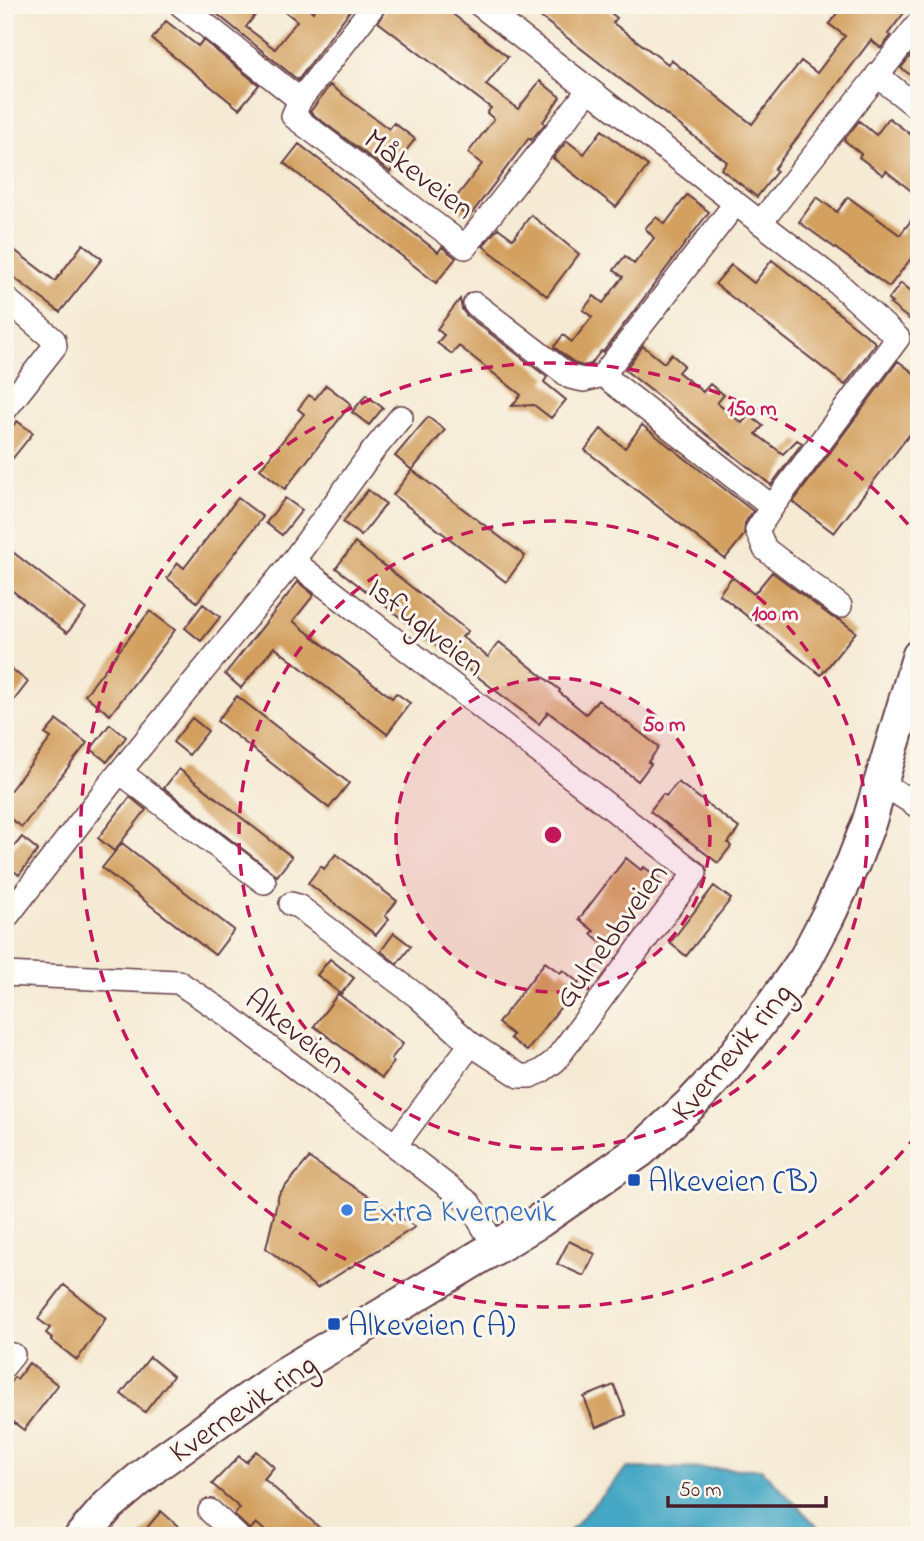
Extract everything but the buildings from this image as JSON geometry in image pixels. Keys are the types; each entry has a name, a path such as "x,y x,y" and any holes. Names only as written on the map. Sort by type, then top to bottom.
{"main road":[{"name":"Kvernevik ring","path":"82,1536 109,1505 157,1465 283,1375 539,1221 641,1150 667,1128 723,1070 806,958 853,863 869,822 879,781 919,656"}],"street":[{"path":"181,5 300,100 374,5"},
{"path":"480,5 832,278 898,338 757,530 765,549 840,606"},
{"path":"761,222 919,23"},
{"path":"877,75 919,109"},
{"name":"Måkeveien","path":"300,100 293,116 464,247 589,90"},
{"path":"475,304 570,377 584,380 603,375 735,204"},
{"path":"5,298 54,340 55,346 5,410"},
{"path":"603,375 772,507"},
{"path":"5,919 120,772 293,561 372,452 401,417"},
{"name":"Isfuglveien","path":"293,561 523,740"},
{"name":"Gulnebbveien","path":"291,904 342,938 417,996 471,1044 520,1076 540,1072 555,1062 695,873 523,740"},
{"path":"120,772 264,882"},
{"path":"879,781 919,807"},
{"name":"Alkeveien","path":"5,974 178,982 226,1014 469,1203 496,1248"},
{"path":"396,1144 471,1044"},
{"path":"210,1511 237,1536"}],"water":[{"path":"627,1468 761,1469 823,1532 822,1536 565,1536"}],"place":[{"name":"Alkeveien (B)","path":"634,1180"},
{"name":"Extra Kvernevik","path":"347,1210"},
{"name":"Alkeveien (A)","path":"334,1324"}]}
